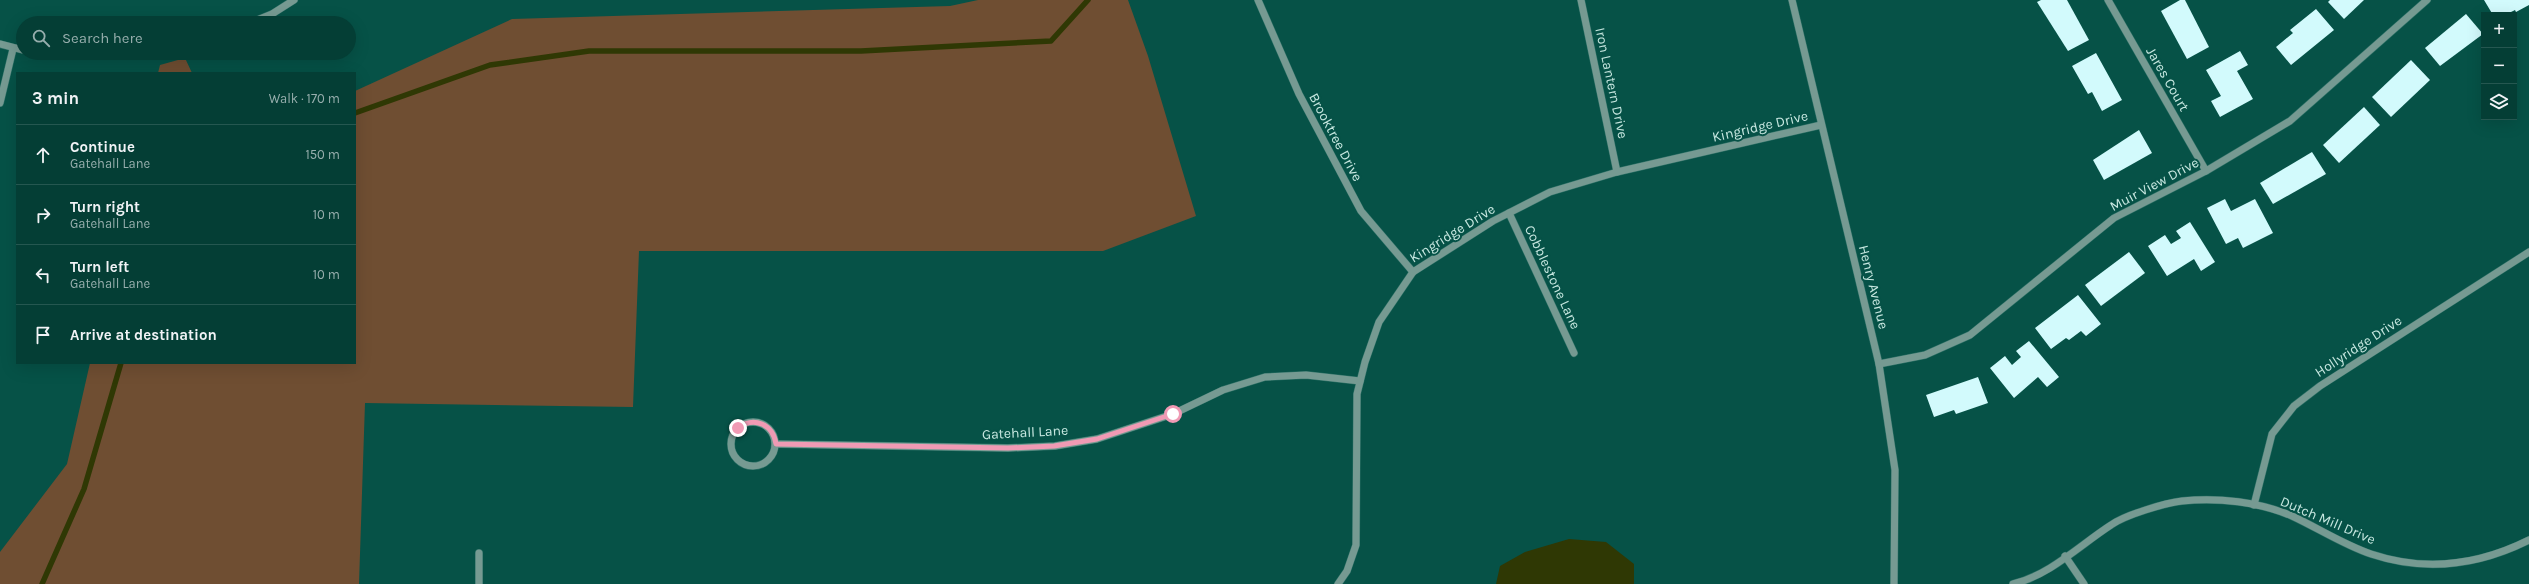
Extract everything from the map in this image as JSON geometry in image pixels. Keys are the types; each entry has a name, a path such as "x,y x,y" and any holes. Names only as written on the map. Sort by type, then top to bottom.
{"street":[{"path":"267,16 294,0"},
{"name":"Brooktree Drive","path":"1258,0 1299,94 1361,211 1413,272"},
{"name":"Iron Lantern Drive","path":"1581,0 1617,172"},
{"name":"Henry Avenue","path":"1792,0 1879,364 1895,470 1894,584"},
{"name":"Jares Court","path":"2108,0 2206,170"},
{"name":"Muir View Drive","path":"1879,364 1925,355 1970,335 2114,218 2206,170 2290,121 2427,0"},
{"path":"0,44 14,49 0,103"},
{"name":"Kingridge Drive","path":"1338,584 1346,571 1356,545 1357,394 1360,381 1370,342 1379,322 1413,272 1509,213 1550,192 1617,172 1822,125"},
{"name":"Cobblestone Lane","path":"1509,213 1574,352"},
{"name":"Hollyridge Drive","path":"2254,505 2272,434 2294,406 2320,386 2529,252"},
{"name":"Gatehall Lane","path":"776,444 1008,448 1054,446 1097,439 1173,414 1223,390 1265,377 1306,375 1360,381"},
{"path":"758,422 771,430 776,444 771,457 766,462 752,466 739,461 732,449 733,434 744,424 758,422"},
{"name":"Dutch Mill Drive","path":"2013,584 2040,573 2112,523 2138,512 2181,501 2230,500 2254,505 2290,515 2371,554 2415,563 2471,562 2508,551 2529,540"},
{"path":"479,553 480,584"},
{"path":"2065,556 2084,584"}],"shaded area":[{"path":"978,0 1128,0 1148,56 1196,216 1103,251 639,251 633,407 365,403 359,584 0,584 0,552 67,464 90,364 356,364 356,91 512,19 950,6"},
{"path":"178,60 186,60 192,72 158,72 160,65"},
{"path":"1569,539 1606,542 1634,564 1634,584 1496,584 1500,566 1525,552"}],"building":[{"path":"2041,0 2067,0 2089,40 2068,51 2037,2"},
{"path":"2180,0 2185,0 2209,47 2187,59 2161,11"},
{"path":"2330,0 2364,0 2344,19 2328,2"},
{"path":"2484,0 2529,0 2529,5 2516,12 2515,10 2511,12 2491,12"},
{"path":"2316,9 2334,30 2291,65 2276,47 2293,33 2290,30"},
{"path":"2466,14 2481,32 2481,35 2440,66 2425,48"},
{"path":"2240,51 2248,65 2237,71 2253,99 2220,117 2211,101 2221,96 2206,70"},
{"path":"2096,53 2122,100 2102,111 2092,92 2088,94 2072,66"},
{"path":"2411,60 2430,80 2391,117 2372,97"},
{"path":"2364,107 2380,125 2339,163 2323,145"},
{"path":"2139,130 2152,153 2104,180 2093,160"},
{"path":"2312,152 2326,174 2273,204 2260,183"},
{"path":"2225,199 2231,211 2255,199 2273,233 2243,248 2238,238 2226,244 2207,208"},
{"path":"2190,222 2215,262 2201,271 2194,259 2167,276 2148,246 2165,235 2171,244 2181,238 2176,231"},
{"path":"2129,252 2145,273 2101,306 2085,285"},
{"path":"2078,295 2101,324 2086,336 2081,331 2069,340 2066,338 2051,349 2035,328"},
{"path":"2029,341 2059,377 2047,387 2038,377 2014,398 1990,368 2005,356 2012,365 2021,357 2016,351"},
{"path":"1978,377 1988,403 1956,414 1954,410 1934,417 1926,395"}],"waterway":[{"path":"356,113 490,65 589,51 861,51 1051,41 1088,0"},
{"path":"42,584 84,489 121,364"}],"route":[{"path":"738,428 744,424 758,422 771,430 776,444 1008,448 1054,446 1097,439 1173,414"}]}
